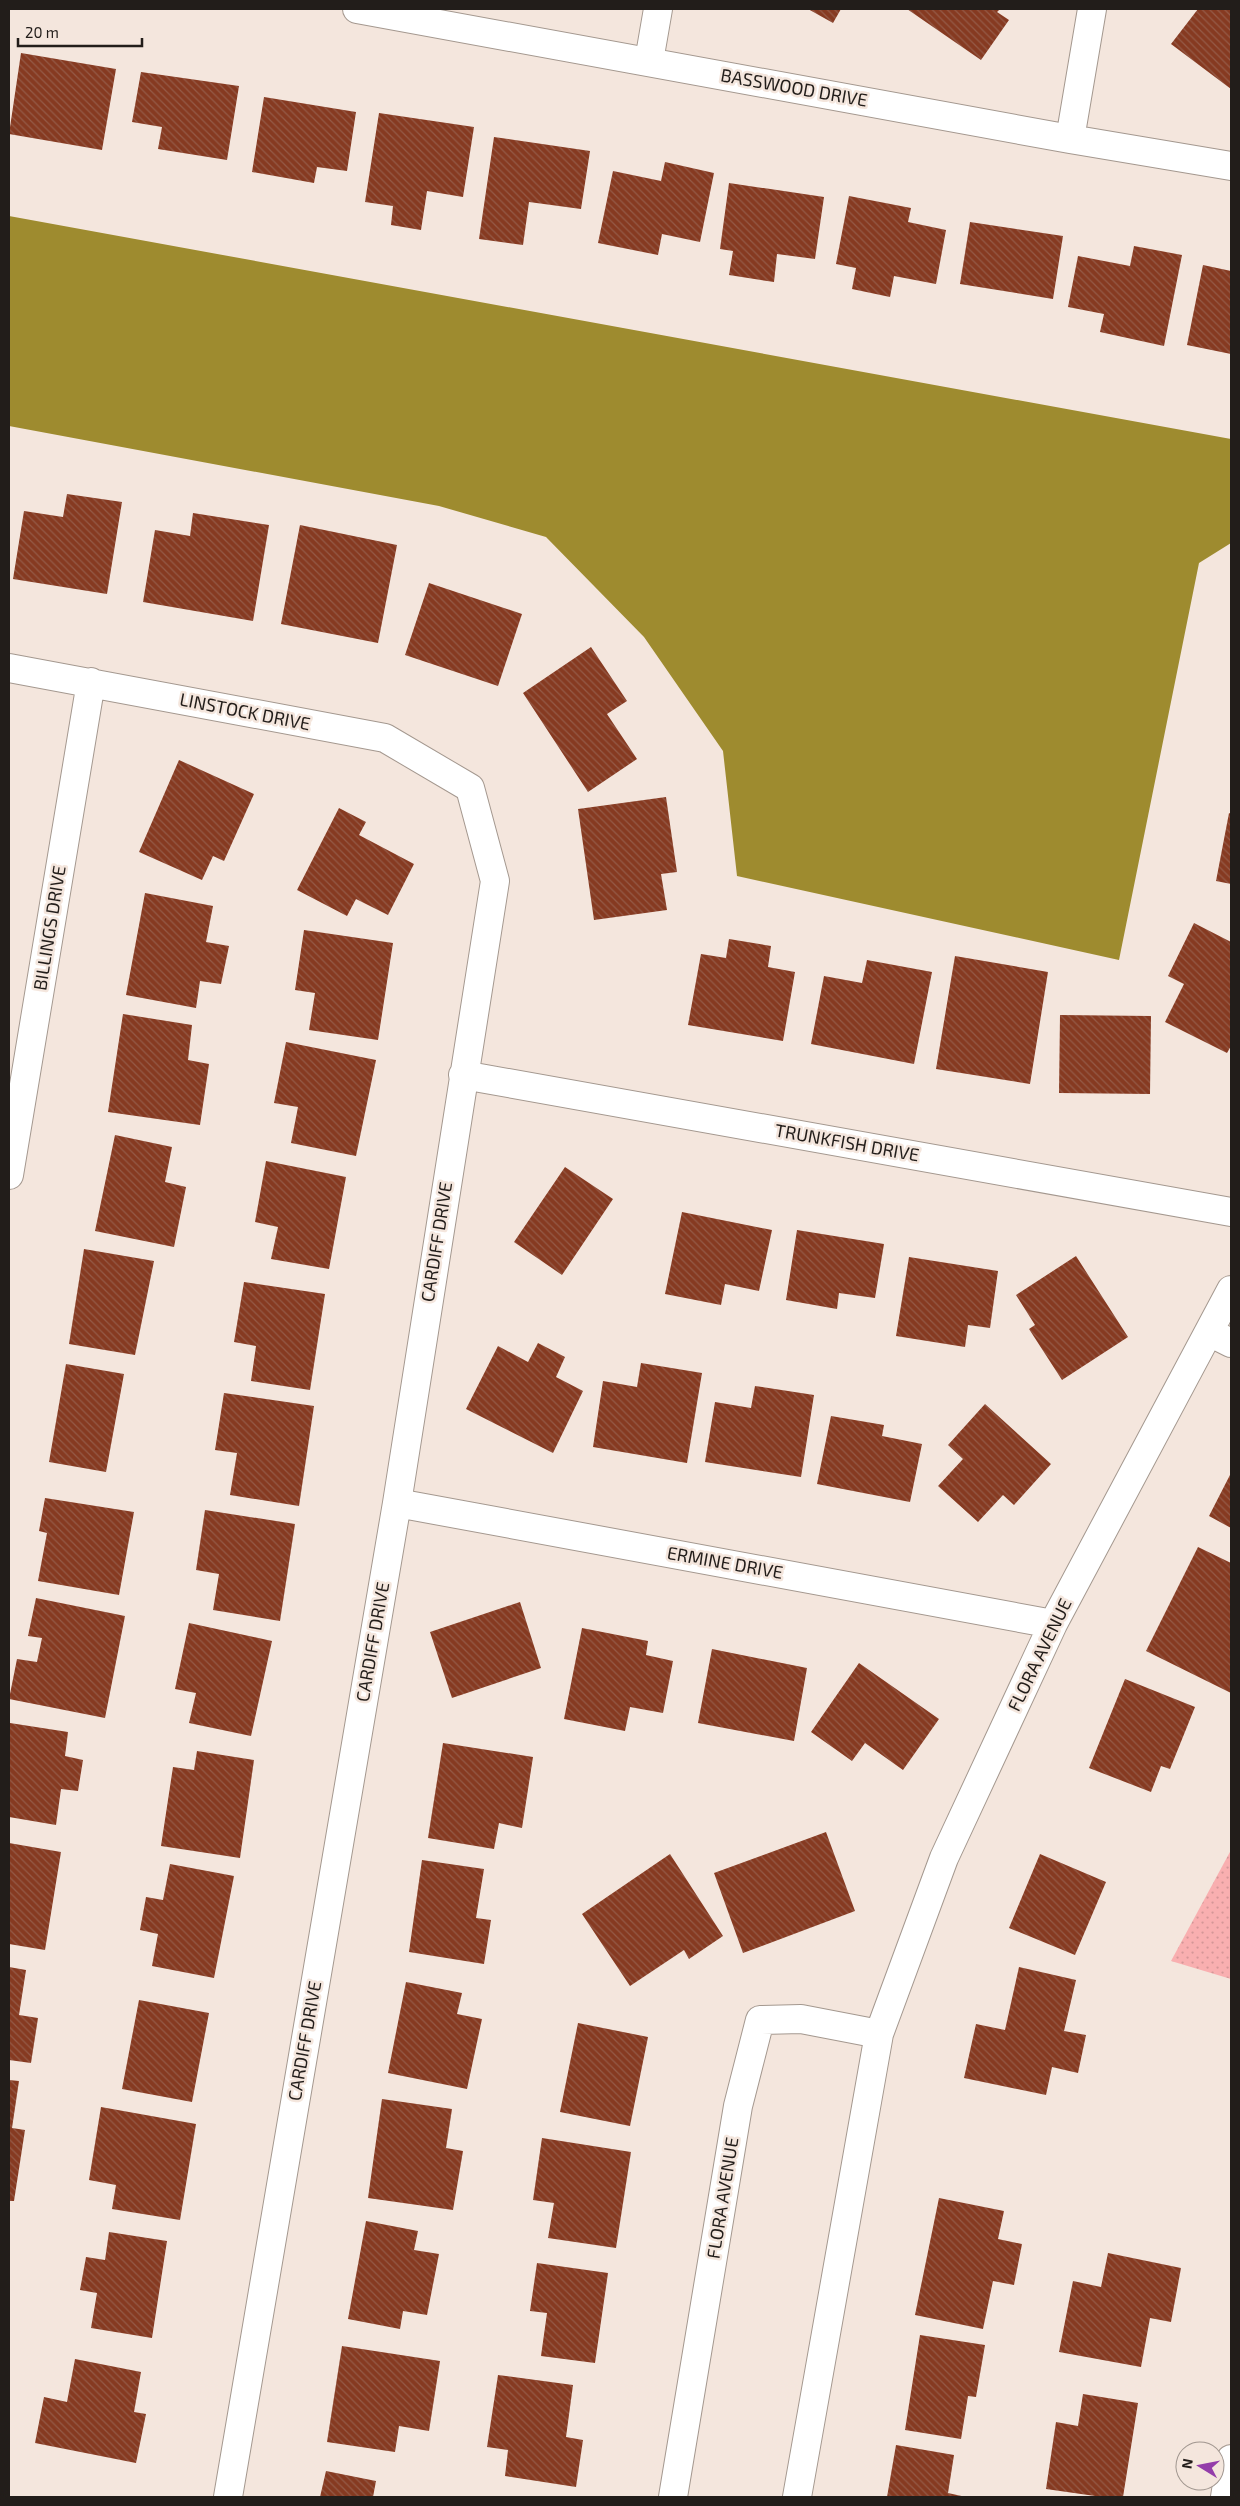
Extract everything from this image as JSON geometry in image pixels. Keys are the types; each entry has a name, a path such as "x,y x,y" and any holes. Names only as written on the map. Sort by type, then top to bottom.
{"street":[{"name":"BASSWOOD DRIVE","path":"357,9 1070,139 1231,166"},
{"path":"649,61 658,9"},
{"path":"1070,139 1092,9"},
{"name":"LINSTOCK DRIVE","path":"9,668 385,738 470,788"},
{"name":"BILLINGS DRIVE","path":"9,1175 91,682"},
{"name":"CARDIFF DRIVE","path":"228,2497 397,1503 495,881 470,788"},
{"name":"TRUNKFISH DRIVE","path":"463,1075 1231,1212"},
{"name":"FLORA AVENUE","path":"797,2497 879,2034 944,1858 1053,1624 1220,1338 1231,1290"},
{"name":"ERMINE DRIVE","path":"397,1503 1053,1624"},
{"name":"FLORA AVENUE","path":"673,2497 738,2106 760,2020 801,2019 879,2034"},
{"path":"1225,2497 1231,2459"}],"shaded area":[{"path":"9,216 1231,439 1231,543 1199,563 1119,960 737,876 723,751 644,637 546,537 439,506 9,426"},
{"path":"1231,1850 1231,1979 1171,1961"}],"building":[{"path":"808,9 841,9 833,23"},
{"path":"907,9 1000,9 997,12 1009,20 981,60"},
{"path":"1198,9 1231,9 1231,89 1171,44"},
{"path":"21,53 116,69 102,150 9,134"},
{"path":"141,72 239,86 227,160 158,149 162,127 132,122"},
{"path":"264,97 356,112 347,171 317,167 314,183 252,172"},
{"path":"379,113 474,127 463,197 427,191 421,230 391,225 393,206 365,202"},
{"path":"494,137 590,151 581,209 529,202 523,245 479,239"},
{"path":"665,162 714,173 700,242 662,234 658,255 598,243 613,171 661,181"},
{"path":"729,183 824,197 815,259 777,254 774,282 729,275 733,251 720,249"},
{"path":"849,196 911,208 908,222 946,230 936,284 894,276 890,297 852,289 856,268 836,264"},
{"path":"970,222 1063,236 1053,299 960,284"},
{"path":"1134,246 1182,255 1164,346 1100,332 1104,314 1068,307 1078,256 1130,266"},
{"path":"1203,265 1231,271 1231,354 1187,345"},
{"path":"67,494 122,502 107,594 13,579 24,511 63,517"},
{"path":"193,513 269,525 253,621 143,602 155,530 190,536"},
{"path":"300,525 397,545 378,643 281,624"},
{"path":"429,583 522,614 498,686 405,655"},
{"path":"591,647 627,701 607,714 637,759 588,792 523,693"},
{"path":"179,760 254,794 224,861 213,856 202,880 139,852"},
{"path":"666,797 677,872 661,874 667,910 594,920 578,809"},
{"path":"339,808 366,822 359,835 414,864 388,915 356,899 347,916 297,890"},
{"path":"1229,813 1231,814 1231,884 1216,881"},
{"path":"145,893 213,906 206,942 229,946 221,984 200,981 196,1008 126,995"},
{"path":"1194,923 1231,942 1231,1046 1227,1053 1165,1022 1184,984 1168,976"},
{"path":"304,930 393,943 378,1040 309,1030 315,993 295,990"},
{"path":"729,939 771,946 768,967 795,972 783,1041 688,1025 701,954 726,958"},
{"path":"955,956 1048,972 1030,1084 936,1069"},
{"path":"867,960 932,972 914,1064 811,1044 824,976 862,983"},
{"path":"123,1014 192,1025 188,1060 209,1064 200,1125 108,1112"},
{"path":"1060,1015 1151,1016 1150,1094 1059,1093"},
{"path":"286,1042 376,1060 356,1156 291,1143 298,1107 274,1103"},
{"path":"115,1135 172,1147 165,1182 186,1187 174,1247 95,1231"},
{"path":"266,1161 346,1177 329,1269 271,1259 278,1227 255,1222"},
{"path":"565,1167 613,1199 562,1275 514,1242"},
{"path":"682,1212 772,1230 759,1291 725,1284 721,1305 665,1294"},
{"path":"797,1230 884,1244 875,1298 839,1293 837,1309 786,1300"},
{"path":"84,1249 154,1261 135,1355 69,1344"},
{"path":"1076,1256 1128,1337 1062,1380 1029,1329 1035,1325 1016,1295"},
{"path":"909,1257 998,1271 990,1328 968,1325 965,1347 896,1336"},
{"path":"244,1282 325,1294 310,1390 251,1381 256,1346 234,1342"},
{"path":"538,1343 565,1357 556,1377 583,1391 553,1453 466,1409 498,1346 528,1362"},
{"path":"641,1363 702,1373 687,1463 593,1447 603,1381 637,1387"},
{"path":"66,1364 124,1374 106,1472 49,1462"},
{"path":"755,1386 814,1395 801,1477 705,1462 715,1402 751,1408"},
{"path":"224,1393 314,1406 299,1506 230,1495 237,1453 215,1450"},
{"path":"985,1404 1051,1464 1014,1505 1003,1495 978,1522 938,1486 963,1459 948,1445"},
{"path":"831,1416 884,1425 882,1436 922,1444 910,1502 817,1484"},
{"path":"1231,1473 1231,1528 1209,1516"},
{"path":"45,1498 134,1512 119,1595 38,1581 47,1533 39,1531"},
{"path":"205,1510 295,1524 280,1621 213,1610 219,1574 196,1570"},
{"path":"1198,1547 1231,1563 1231,1693 1146,1651"},
{"path":"36,1598 125,1616 105,1718 9,1699 17,1659 37,1662 42,1638 28,1636"},
{"path":"520,1602 541,1668 452,1698 430,1632"},
{"path":"189,1623 272,1641 251,1736 189,1723 196,1693 175,1689"},
{"path":"582,1628 648,1641 646,1655 673,1661 663,1713 630,1707 625,1731 564,1719"},
{"path":"712,1649 807,1668 794,1741 698,1723"},
{"path":"859,1663 939,1719 903,1770 865,1743 852,1761 811,1732"},
{"path":"1125,1679 1195,1707 1170,1769 1161,1766 1151,1792 1089,1768"},
{"path":"10,1723 68,1732 65,1756 83,1760 78,1791 61,1789 56,1825 9,1817"},
{"path":"443,1743 533,1757 522,1828 499,1823 494,1849 428,1838"},
{"path":"197,1751 254,1760 240,1858 161,1846 173,1767 194,1770"},
{"path":"826,1832 855,1911 743,1953 714,1873"},
{"path":"9,1843 61,1852 45,1950 9,1944"},
{"path":"670,1854 723,1936 689,1959 684,1950 630,1986 582,1914"},
{"path":"1040,1854 1106,1882 1075,1955 1009,1928"},
{"path":"422,1860 484,1869 476,1918 491,1920 484,1964 409,1952"},
{"path":"170,1864 234,1876 214,1978 152,1966 158,1934 140,1930 146,1897 163,1900"},
{"path":"9,1967 26,1970 19,2015 38,2018 31,2063 9,2060"},
{"path":"1019,1967 1076,1980 1064,2031 1086,2035 1078,2073 1052,2067 1046,2095 964,2078 976,2024 1005,2030"},
{"path":"406,1982 462,1993 457,2014 482,2019 467,2089 388,2073"},
{"path":"139,2000 209,2013 192,2102 122,2089"},
{"path":"578,2023 648,2037 630,2126 560,2112"},
{"path":"9,2080 19,2081 12,2128 25,2130 14,2201 9,2201"},
{"path":"382,2099 452,2109 446,2148 463,2151 453,2210 368,2198"},
{"path":"101,2107 196,2124 180,2220 112,2209 116,2185 89,2180"},
{"path":"542,2138 631,2152 616,2248 548,2238 554,2203 533,2200"},
{"path":"939,2198 1004,2211 998,2239 1022,2244 1014,2285 993,2281 983,2329 915,2315"},
{"path":"366,2221 418,2231 414,2250 439,2254 427,2315 403,2311 400,2329 348,2319"},
{"path":"109,2232 167,2241 152,2338 91,2328 97,2293 80,2290 86,2257 105,2260"},
{"path":"1108,2253 1181,2268 1171,2322 1150,2318 1141,2367 1059,2352 1073,2281 1101,2287"},
{"path":"537,2263 608,2273 595,2363 541,2356 547,2313 530,2311"},
{"path":"920,2335 985,2345 976,2397 968,2396 961,2439 905,2430"},
{"path":"342,2346 440,2361 429,2431 399,2426 395,2452 327,2442"},
{"path":"75,2359 141,2372 134,2412 146,2414 136,2463 35,2443 44,2397 67,2402"},
{"path":"498,2375 573,2385 566,2437 583,2440 576,2487 505,2476 508,2450 487,2447"},
{"path":"1083,2394 1138,2403 1123,2497 1102,2497 1046,2489 1056,2422 1078,2426"},
{"path":"896,2445 954,2455 948,2493 966,2497 887,2497"},
{"path":"326,2471 376,2481 373,2497 320,2497"}]}
